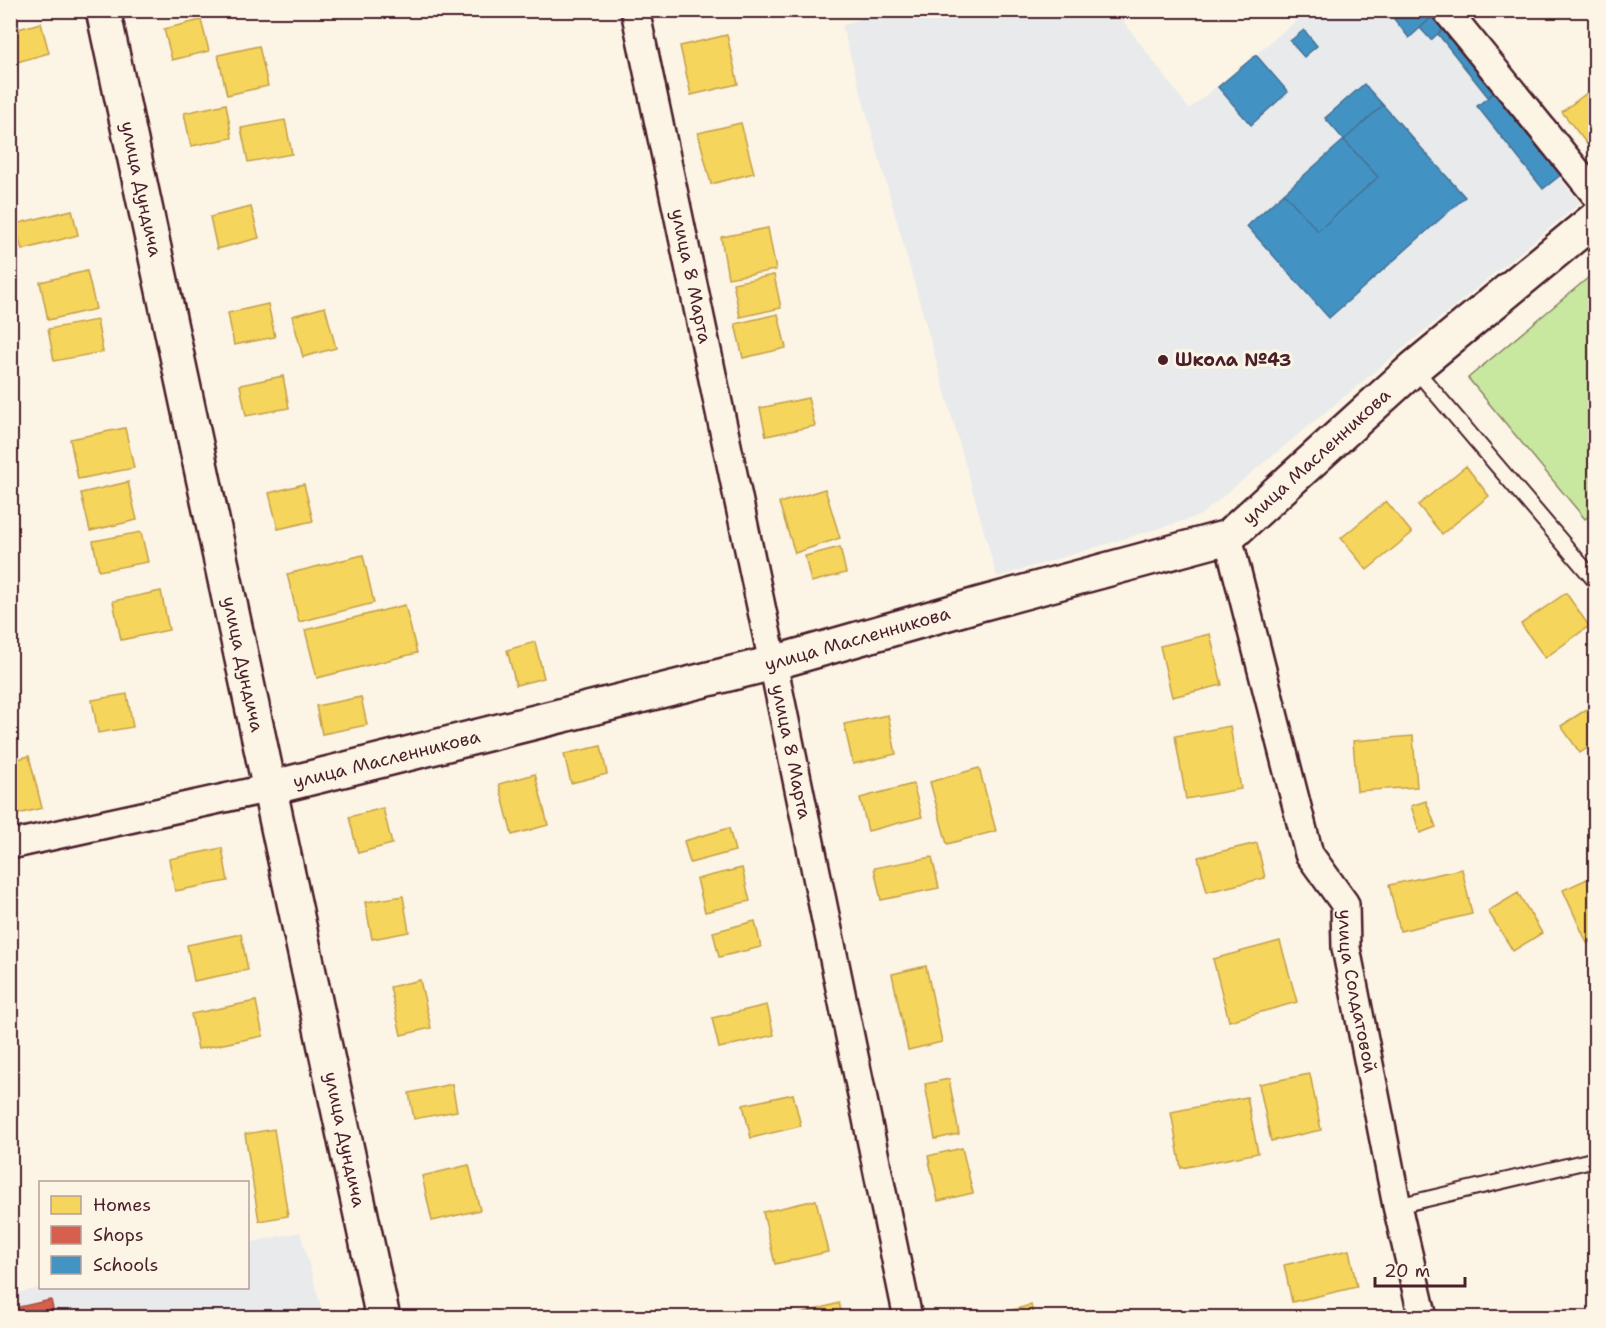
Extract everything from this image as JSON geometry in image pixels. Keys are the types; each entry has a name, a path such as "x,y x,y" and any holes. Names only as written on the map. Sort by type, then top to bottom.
{"street":[{"name":"улица Дундича","path":"103,10 383,1317"},
{"name":"улица 8 Марта","path":"635,10 909,1317"},
{"path":"1446,10 1596,195"},
{"name":"улица Масленникова","path":"10,845 270,788 773,663 1228,537 1414,368 1596,218"},
{"name":"улица Солдатовой","path":"1228,537 1309,855 1345,904 1346,948 1397,1206 1423,1317"}],"lane":[{"path":"1414,368 1596,582"},
{"path":"1397,1206 1596,1159"}],"shaded area":[{"name":"Школа №43","path":"880,11 1116,11 1189,109 1308,11 1425,11 1580,203 1199,516 997,577 842,26"},
{"path":"300,1232 324,1317 11,1317 10,1294 39,1288 249,1289 249,1243"}],"green space":[{"path":"1595,272 1596,510 1585,519 1468,378"}],"building: Homes":[{"path":"201,20 209,51 172,60 164,29"},
{"path":"41,23 49,53 10,64 10,31"},
{"path":"727,35 738,84 691,95 680,46"},
{"path":"259,46 268,86 227,95 218,55"},
{"path":"1596,86 1596,152 1594,153 1562,112"},
{"path":"226,104 232,138 191,146 184,113"},
{"path":"285,120 292,154 248,162 241,128"},
{"path":"741,123 754,173 711,184 698,133"},
{"path":"251,207 259,238 217,249 210,217"},
{"path":"72,210 78,235 22,250 15,224"},
{"path":"768,228 776,270 728,278 721,237"},
{"path":"87,271 96,309 48,320 40,282"},
{"path":"774,275 781,308 740,317 733,283"},
{"path":"268,304 275,337 234,345 228,313"},
{"path":"325,307 336,348 303,357 292,316"},
{"path":"778,314 786,348 743,358 735,324"},
{"path":"97,320 103,352 54,361 48,329"},
{"path":"283,376 289,408 246,416 240,385"},
{"path":"808,398 815,426 766,436 760,408"},
{"path":"125,428 134,468 78,479 70,439"},
{"path":"1466,466 1489,496 1442,534 1418,505"},
{"path":"128,482 137,520 90,531 81,493"},
{"path":"304,484 313,521 278,529 269,493"},
{"path":"825,489 840,538 795,553 779,503"},
{"path":"1386,501 1412,533 1367,570 1341,538"},
{"path":"141,532 148,562 99,571 93,541"},
{"path":"840,547 846,573 811,582 805,556"},
{"path":"363,555 374,603 299,622 287,574"},
{"path":"161,591 169,630 121,640 113,601"},
{"path":"1566,593 1589,626 1545,658 1521,624"},
{"path":"405,605 417,653 317,678 305,630"},
{"path":"1210,634 1222,685 1172,697 1160,646"},
{"path":"535,642 544,678 516,685 507,650"},
{"path":"127,694 133,727 98,733 92,700"},
{"path":"361,697 367,725 322,734 316,706"},
{"path":"1596,703 1596,742 1580,753 1561,726"},
{"path":"888,715 896,754 853,764 844,724"},
{"path":"1230,726 1241,789 1186,799 1175,736"},
{"path":"1413,736 1417,787 1357,791 1353,741"},
{"path":"601,746 607,774 571,783 564,754"},
{"path":"29,756 42,808 10,816 10,761"},
{"path":"979,768 996,831 947,844 930,782"},
{"path":"535,774 548,825 512,835 499,784"},
{"path":"913,784 922,817 868,831 860,798"},
{"path":"1426,801 1436,827 1420,833 1411,806"},
{"path":"383,808 392,844 358,853 349,817"},
{"path":"729,828 735,851 690,863 684,841"},
{"path":"1257,843 1265,878 1207,892 1198,857"},
{"path":"222,848 228,881 175,891 169,859"},
{"path":"932,857 939,888 881,900 874,868"},
{"path":"742,868 750,901 705,912 697,879"},
{"path":"1462,869 1472,914 1400,931 1389,885"},
{"path":"1596,875 1596,939 1587,943 1563,890"},
{"path":"1518,893 1542,933 1513,951 1488,911"},
{"path":"403,896 409,932 372,939 365,902"},
{"path":"755,921 761,947 719,957 713,932"},
{"path":"241,934 248,970 194,981 187,945"},
{"path":"1280,941 1297,1002 1229,1021 1213,959"},
{"path":"926,966 942,1042 908,1050 892,974"},
{"path":"420,980 431,1028 401,1035 390,987"},
{"path":"256,1001 263,1036 198,1049 191,1014"},
{"path":"767,1005 774,1035 719,1048 712,1018"},
{"path":"1310,1074 1321,1130 1271,1141 1259,1084"},
{"path":"949,1079 959,1134 935,1139 925,1084"},
{"path":"452,1084 457,1111 414,1119 409,1093"},
{"path":"793,1094 801,1126 751,1138 743,1105"},
{"path":"1247,1097 1258,1153 1181,1168 1171,1112"},
{"path":"274,1129 288,1216 259,1221 245,1134"},
{"path":"962,1148 973,1193 938,1201 928,1156"},
{"path":"469,1165 480,1210 432,1221 422,1176"},
{"path":"816,1200 828,1252 775,1264 763,1212"},
{"path":"1349,1250 1357,1287 1292,1302 1284,1265"},
{"path":"839,1303 843,1318 787,1318"},
{"path":"1031,1305 1034,1318 982,1318"}],"building: Shops":[{"path":"51,1300 55,1318 10,1318 10,1309"}],"building: Schools":[{"path":"1387,10 1440,10 1409,38"},
{"path":"1440,10 1453,20 1431,40 1420,28"},
{"path":"1454,21 1505,84 1488,97 1438,34"},
{"path":"1304,30 1317,46 1304,57 1290,41"},
{"path":"1256,55 1288,92 1251,125 1218,87"},
{"path":"1364,84 1383,105 1344,140 1325,118"},
{"path":"1505,84 1571,167 1543,189 1477,106"},
{"path":"1383,105 1465,197 1329,318 1247,226 1284,193 1318,231 1378,177 1344,140"},
{"path":"1344,140 1378,177 1318,231 1284,193"}],"place":[{"name":"Школа №43","path":"1163,360"}]}
